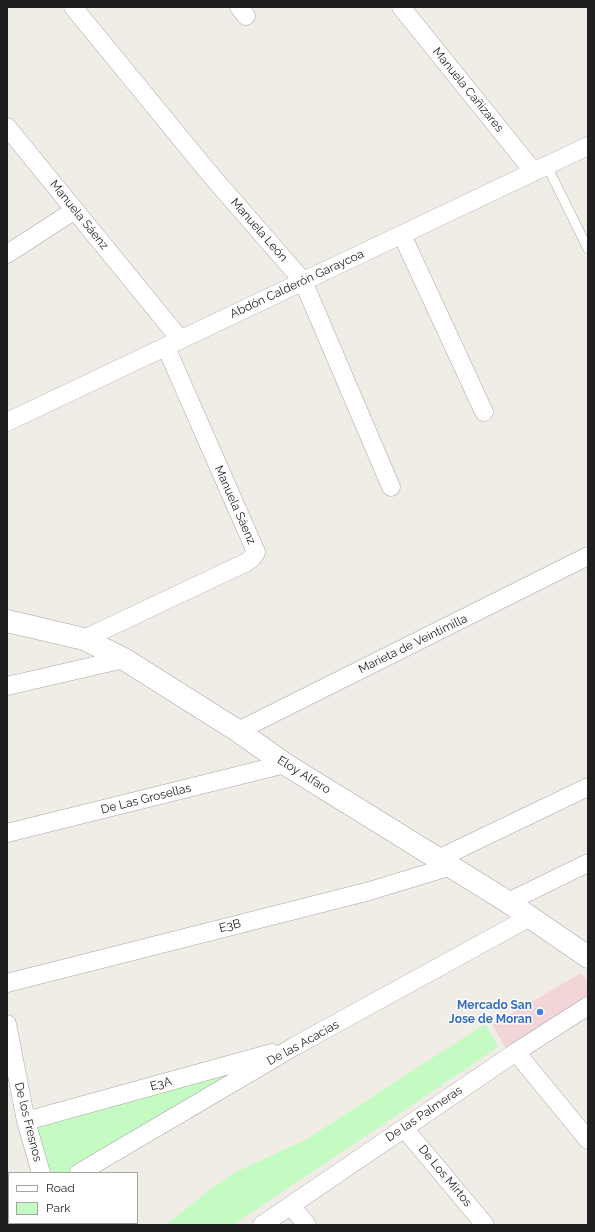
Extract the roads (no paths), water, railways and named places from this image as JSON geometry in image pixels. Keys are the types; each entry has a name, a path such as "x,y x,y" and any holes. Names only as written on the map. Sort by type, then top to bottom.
{"street":[{"name":"Manuela León","path":"73,7 210,173 303,281 391,487"},
{"name":"Manuela Cañizares","path":"401,7 540,169"},
{"name":"Manuela Sáenz","path":"7,127 76,210 173,343 256,552 254,557 247,562 84,639"},
{"name":"Abdón Calderón Garaycoa","path":"7,422 588,146"},
{"path":"7,254 76,210"},
{"path":"402,235 484,412"},
{"name":"Marieta de Veintimilla","path":"238,730 588,556"},
{"name":"Eloy Alfaro","path":"7,621 84,639 124,659 238,730 285,764 446,862 508,902 588,957"},
{"path":"7,686 124,659"},
{"name":"De Las Grosellas","path":"7,833 285,764"},
{"name":"E3B","path":"7,983 358,894 446,862 588,787"},
{"path":"508,902 588,863"},
{"name":"De las Acacias","path":"81,1172 295,1046 530,917"},
{"name":"De las Palmeras","path":"262,1225 516,1052 588,1006"},
{"name":"De los Fresnos","path":"7,1024 26,1121 41,1172"},
{"name":"E3A","path":"26,1121 295,1046"},
{"path":"516,1052 588,1140"},
{"name":"De Los Mirtos","path":"404,1128 485,1225"},
{"path":"291,1206 307,1225"}],"lane":[{"path":"540,169 588,250"}],"place":[{"name":"Mercado San Jose de Moran","path":"540,1012"}]}
